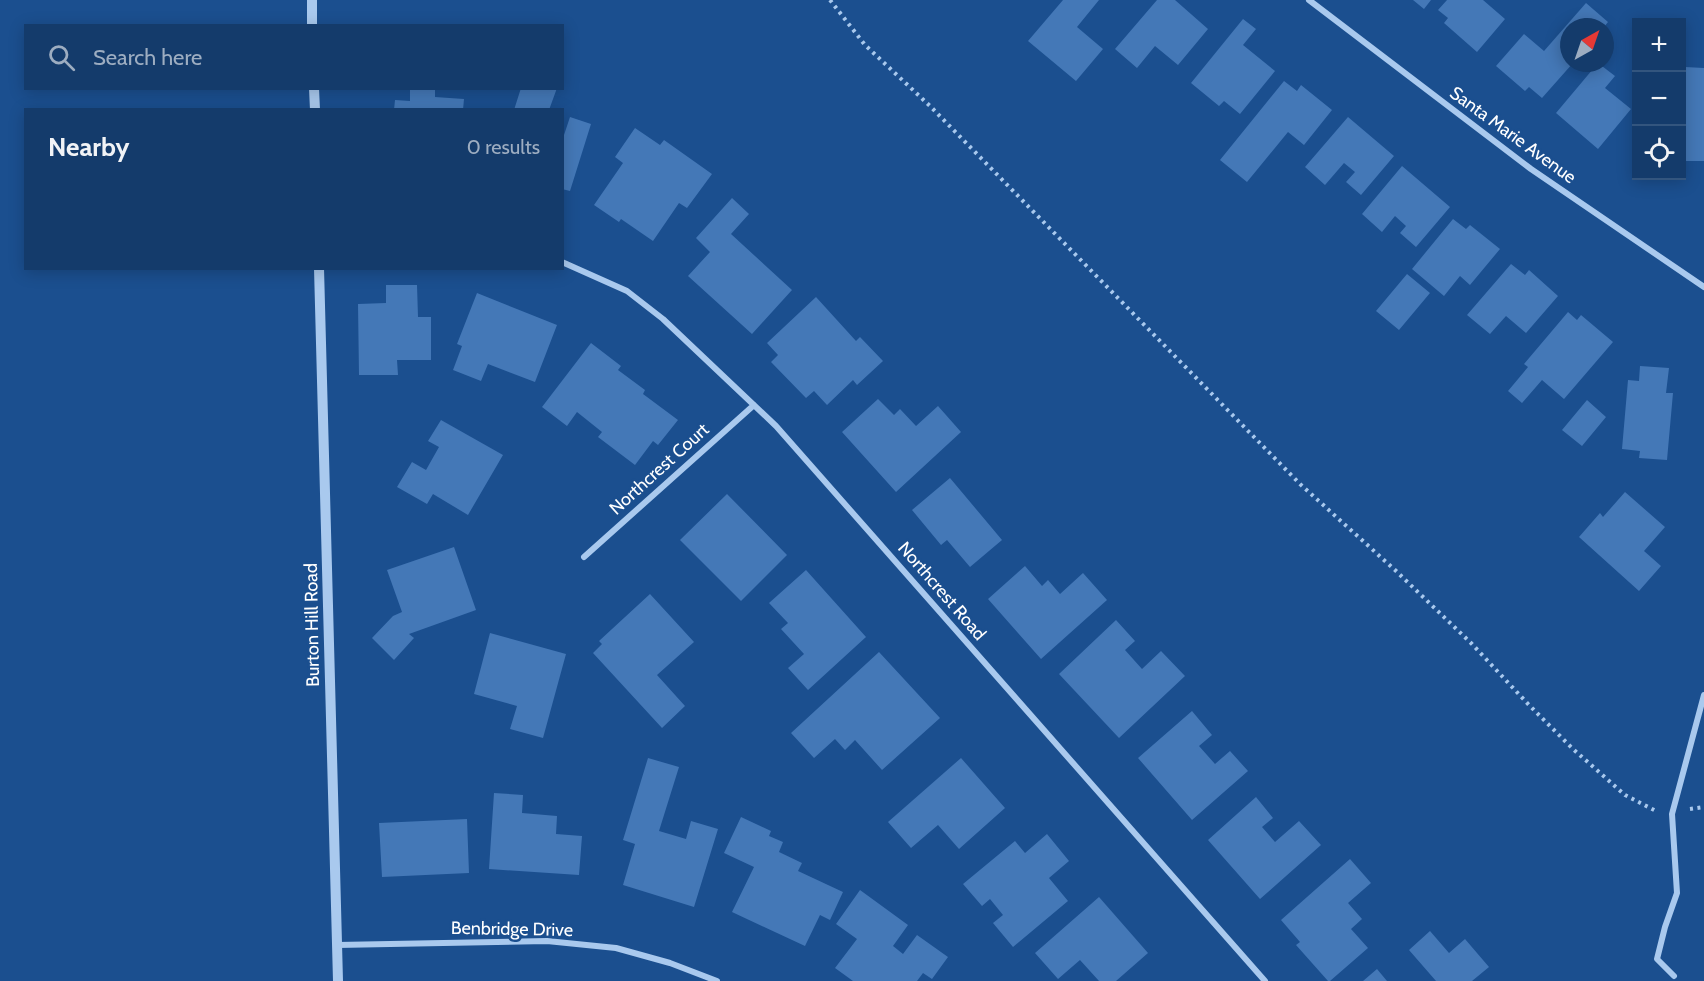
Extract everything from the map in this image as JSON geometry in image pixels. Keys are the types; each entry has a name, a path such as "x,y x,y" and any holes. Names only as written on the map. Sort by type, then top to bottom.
{"street":[{"path":"312,0 312,24"},
{"name":"Santa Marie Avenue","path":"1309,0 1531,169 1704,287"},
{"path":"314,90 315,108"},
{"name":"Northcrest Road","path":"564,263 627,291 663,319 784,435 1265,981"},
{"name":"Burton Hill Road","path":"319,270 338,981"},
{"name":"Northcrest Court","path":"584,557 754,405"},
{"path":"1674,976 1657,959 1677,893 1672,813 1704,695"},
{"name":"Benbridge Drive","path":"337,945 547,941 616,948 670,963 717,981"}],"path":[{"path":"830,0 865,45 930,106 1300,484 1464,636 1574,749 1625,795 1654,810"},
{"path":"1687,810 1704,807"}],"building":[{"path":"1063,0 1099,0 1077,27 1103,49 1076,81 1028,41"},
{"path":"1157,0 1175,0 1208,29 1178,65 1155,46 1137,68 1115,49"},
{"path":"1413,0 1431,0 1424,9"},
{"path":"1447,0 1483,0 1505,19 1477,52 1444,23 1448,18 1438,10"},
{"path":"1586,3 1603,18 1573,18"},
{"path":"1243,19 1256,29 1243,45 1275,71 1240,114 1224,101 1219,106 1191,83"},
{"path":"1560,33 1560,72 1565,72 1542,98 1529,87 1525,91 1496,66 1524,34 1544,51"},
{"path":"1686,67 1704,68 1704,161 1686,161"},
{"path":"1590,72 1610,72 1615,76 1605,88 1631,109 1598,149 1556,113"},
{"path":"1284,81 1297,91 1301,85 1332,110 1304,145 1288,132 1247,182 1220,160"},
{"path":"410,90 435,90 435,97 464,99 463,108 394,108 395,100 410,101"},
{"path":"520,90 556,90 550,108 515,108"},
{"path":"570,117 591,124 570,191 564,190 564,135"},
{"path":"1348,117 1394,156 1361,195 1346,182 1355,172 1344,163 1325,185 1305,167"},
{"path":"635,128 660,145 664,140 712,174 687,208 679,203 653,241 621,219 619,222 594,205 623,163 615,157"},
{"path":"1402,166 1450,207 1416,247 1400,233 1406,226 1395,216 1382,232 1362,214"},
{"path":"732,198 749,214 731,234 792,290 752,334 688,276 710,252 696,238"},
{"path":"1453,219 1466,229 1470,225 1500,249 1470,285 1460,276 1444,296 1412,269"},
{"path":"1511,264 1525,275 1529,270 1558,296 1526,333 1506,316 1490,334 1467,315"},
{"path":"1407,274 1430,293 1399,330 1376,311"},
{"path":"386,285 417,285 418,317 431,317 431,360 397,360 398,375 359,375 358,304 386,303"},
{"path":"477,293 557,325 535,382 488,364 481,381 453,370 462,346 457,344"},
{"path":"816,297 856,341 860,337 883,361 857,385 853,380 827,405 814,391 806,398 771,362 778,355 767,343"},
{"path":"1568,312 1577,320 1581,315 1613,342 1564,399 1542,380 1522,403 1508,391 1528,367 1524,364"},
{"path":"591,343 621,366 618,370 645,390 643,394 678,420 658,445 653,441 635,465 598,437 602,432 577,412 567,426 542,407"},
{"path":"1640,366 1669,368 1666,393 1673,393 1667,460 1639,458 1640,451 1622,449 1628,380 1639,381"},
{"path":"878,399 894,415 900,409 916,426 938,406 961,432 896,492 842,432"},
{"path":"1587,400 1606,417 1582,446 1562,430"},
{"path":"441,420 503,455 468,515 433,494 427,504 397,487 412,462 426,470 439,447 428,441"},
{"path":"950,478 1002,540 970,567 947,540 941,545 912,510"},
{"path":"1625,492 1665,527 1644,551 1661,566 1639,591 1579,537 1600,513 1603,517"},
{"path":"727,494 787,555 741,601 680,540"},
{"path":"454,547 476,610 409,634 414,638 394,660 372,638 393,616 402,612 387,570"},
{"path":"1025,566 1042,586 1048,580 1060,594 1083,573 1107,600 1041,659 988,599"},
{"path":"806,570 866,637 808,690 788,668 804,654 781,629 788,623 769,603"},
{"path":"650,594 694,642 657,675 685,706 662,728 593,653 602,644 599,641"},
{"path":"1116,620 1135,641 1125,650 1142,669 1161,651 1185,676 1119,738 1059,674"},
{"path":"490,633 566,654 543,738 510,729 517,706 474,694"},
{"path":"879,652 940,718 882,770 855,740 845,750 835,739 814,758 791,733"},
{"path":"1192,711 1212,735 1199,746 1215,764 1230,751 1248,771 1192,820 1138,758"},
{"path":"648,758 679,767 659,831 686,839 691,821 718,829 694,907 623,885 635,844 623,840"},
{"path":"961,758 1005,808 959,849 938,825 911,848 888,822"},
{"path":"494,793 523,795 522,813 557,816 556,834 582,836 579,875 489,869"},
{"path":"1256,797 1273,818 1262,827 1275,842 1299,821 1321,845 1260,899 1208,840"},
{"path":"741,817 771,831 769,836 783,842 779,852 802,863 798,871 843,892 830,920 820,915 805,946 732,912 754,867 724,853"},
{"path":"467,819 469,873 382,877 379,823"},
{"path":"1047,834 1069,861 1049,878 1068,901 1013,947 993,923 1003,915 990,899 982,906 963,884 1015,841 1025,853"},
{"path":"1350,859 1371,883 1348,903 1362,919 1351,929 1368,948 1328,981 1296,945 1300,942 1281,920"},
{"path":"860,890 908,925 893,946 903,954 917,935 948,957 932,979 923,973 917,981 853,981 835,968 857,939 836,924"},
{"path":"1099,897 1148,953 1116,981 1099,981 1080,960 1058,979 1035,953"},
{"path":"1430,931 1449,953 1465,939 1489,967 1472,981 1436,981 1409,950"},
{"path":"1377,969 1387,981 1363,981"}]}
